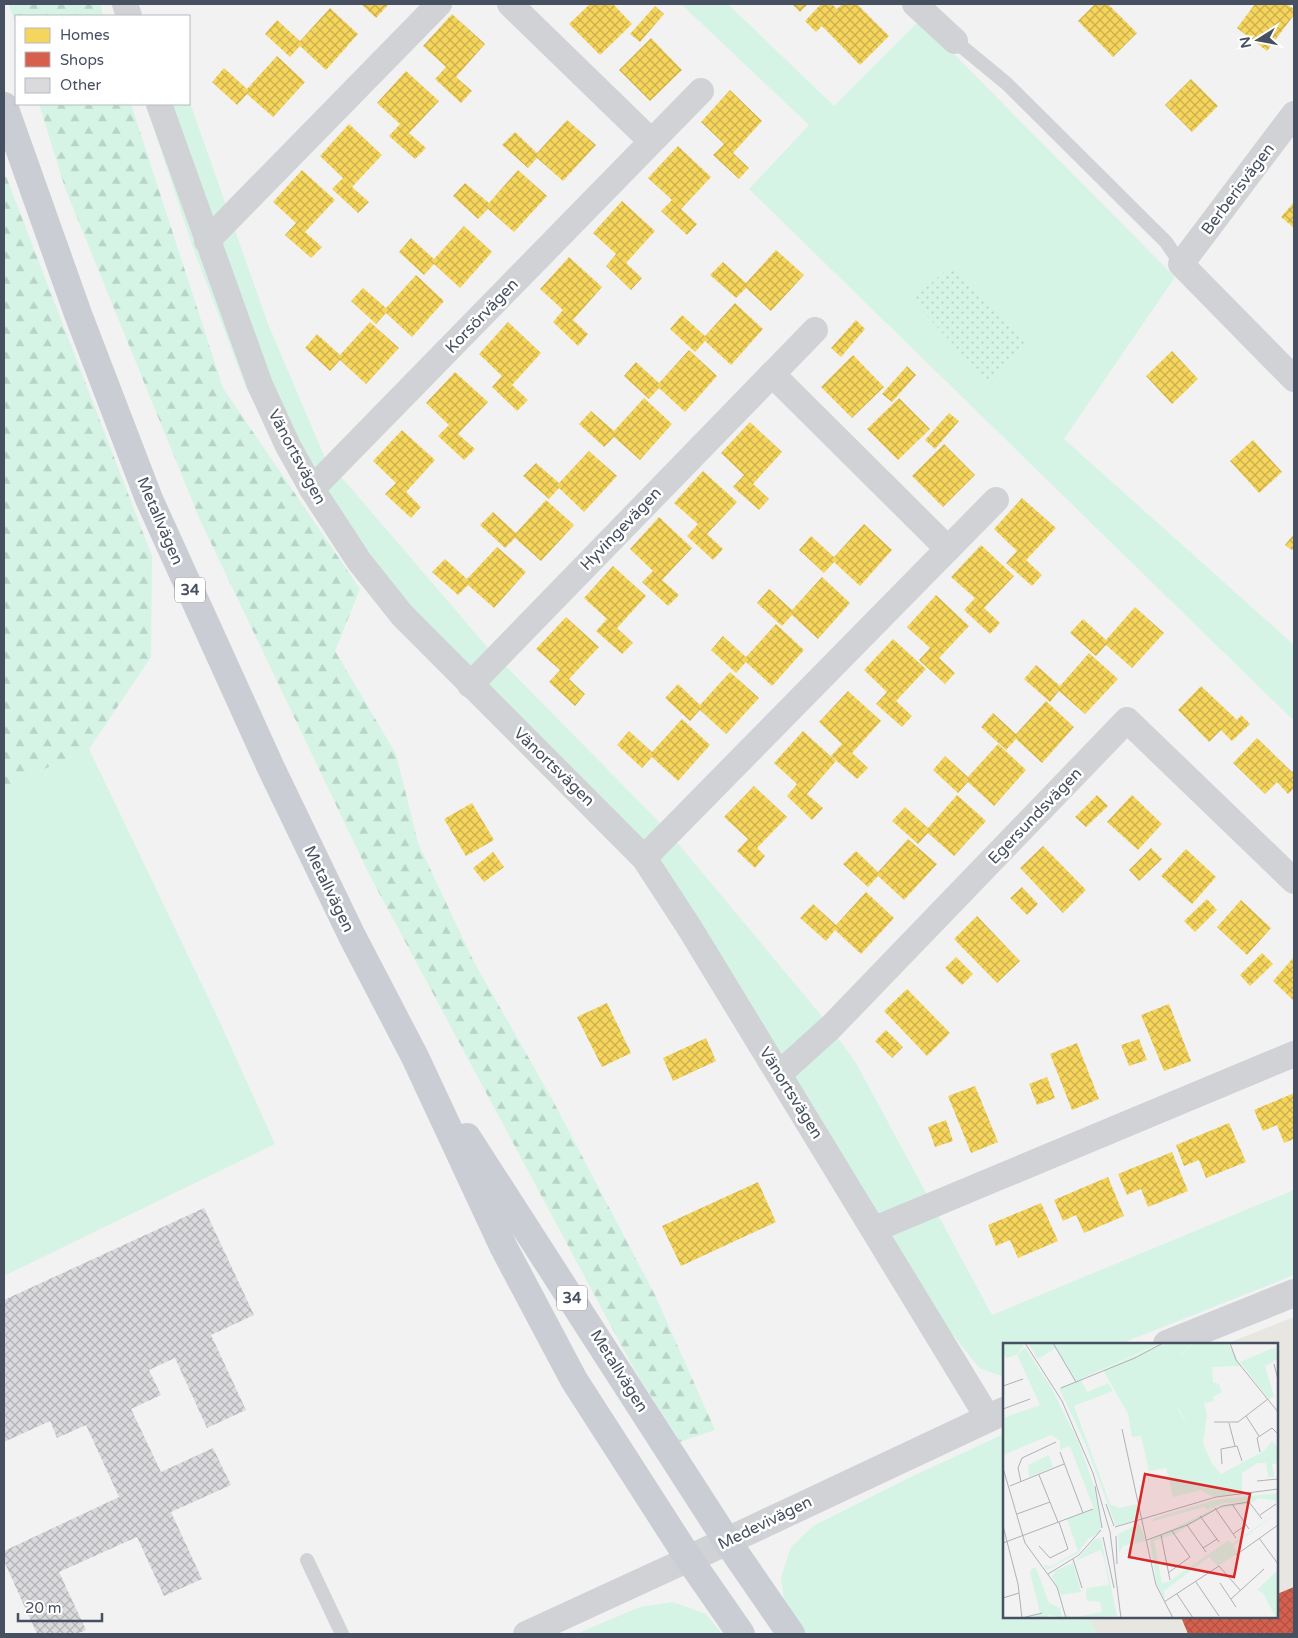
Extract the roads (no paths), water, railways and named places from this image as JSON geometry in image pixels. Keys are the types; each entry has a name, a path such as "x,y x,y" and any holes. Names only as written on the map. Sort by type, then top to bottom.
{"main road":[{"name":"Metallvägen","path":"4,106 78,314 148,499 270,768 352,936 415,1058 504,1248 574,1380 688,1559 741,1634"},
{"name":"Metallvägen","path":"415,1058 534,1238 728,1541 791,1634"}],"street":[{"path":"207,241 438,4"},
{"path":"510,4 651,141"},
{"path":"915,4 955,41"},
{"name":"Korsörvägen","path":"312,489 701,91"},
{"name":"Vänortsvägen","path":"159,105 260,385 288,446 312,489 359,561 402,615 470,685 586,797 644,858 689,927 875,1230 996,1414"},
{"name":"Berberisvägen","path":"1181,264 1294,114"},
{"path":"1181,264 1294,379"},
{"name":"Hyvingevägen","path":"470,685 815,330"},
{"path":"772,374 948,549"},
{"path":"644,858 996,500"},
{"name":"Egersundsvägen","path":"779,1074 832,1027 1127,720 1294,881"},
{"path":"875,1230 1294,1054"},
{"path":"1169,1343 1294,1293"},
{"name":"Medevivägen","path":"526,1634 996,1414"}],"lane":[{"path":"955,41 1020,97 1166,242 1181,264"},
{"path":"306,1560 342,1634"}]}
